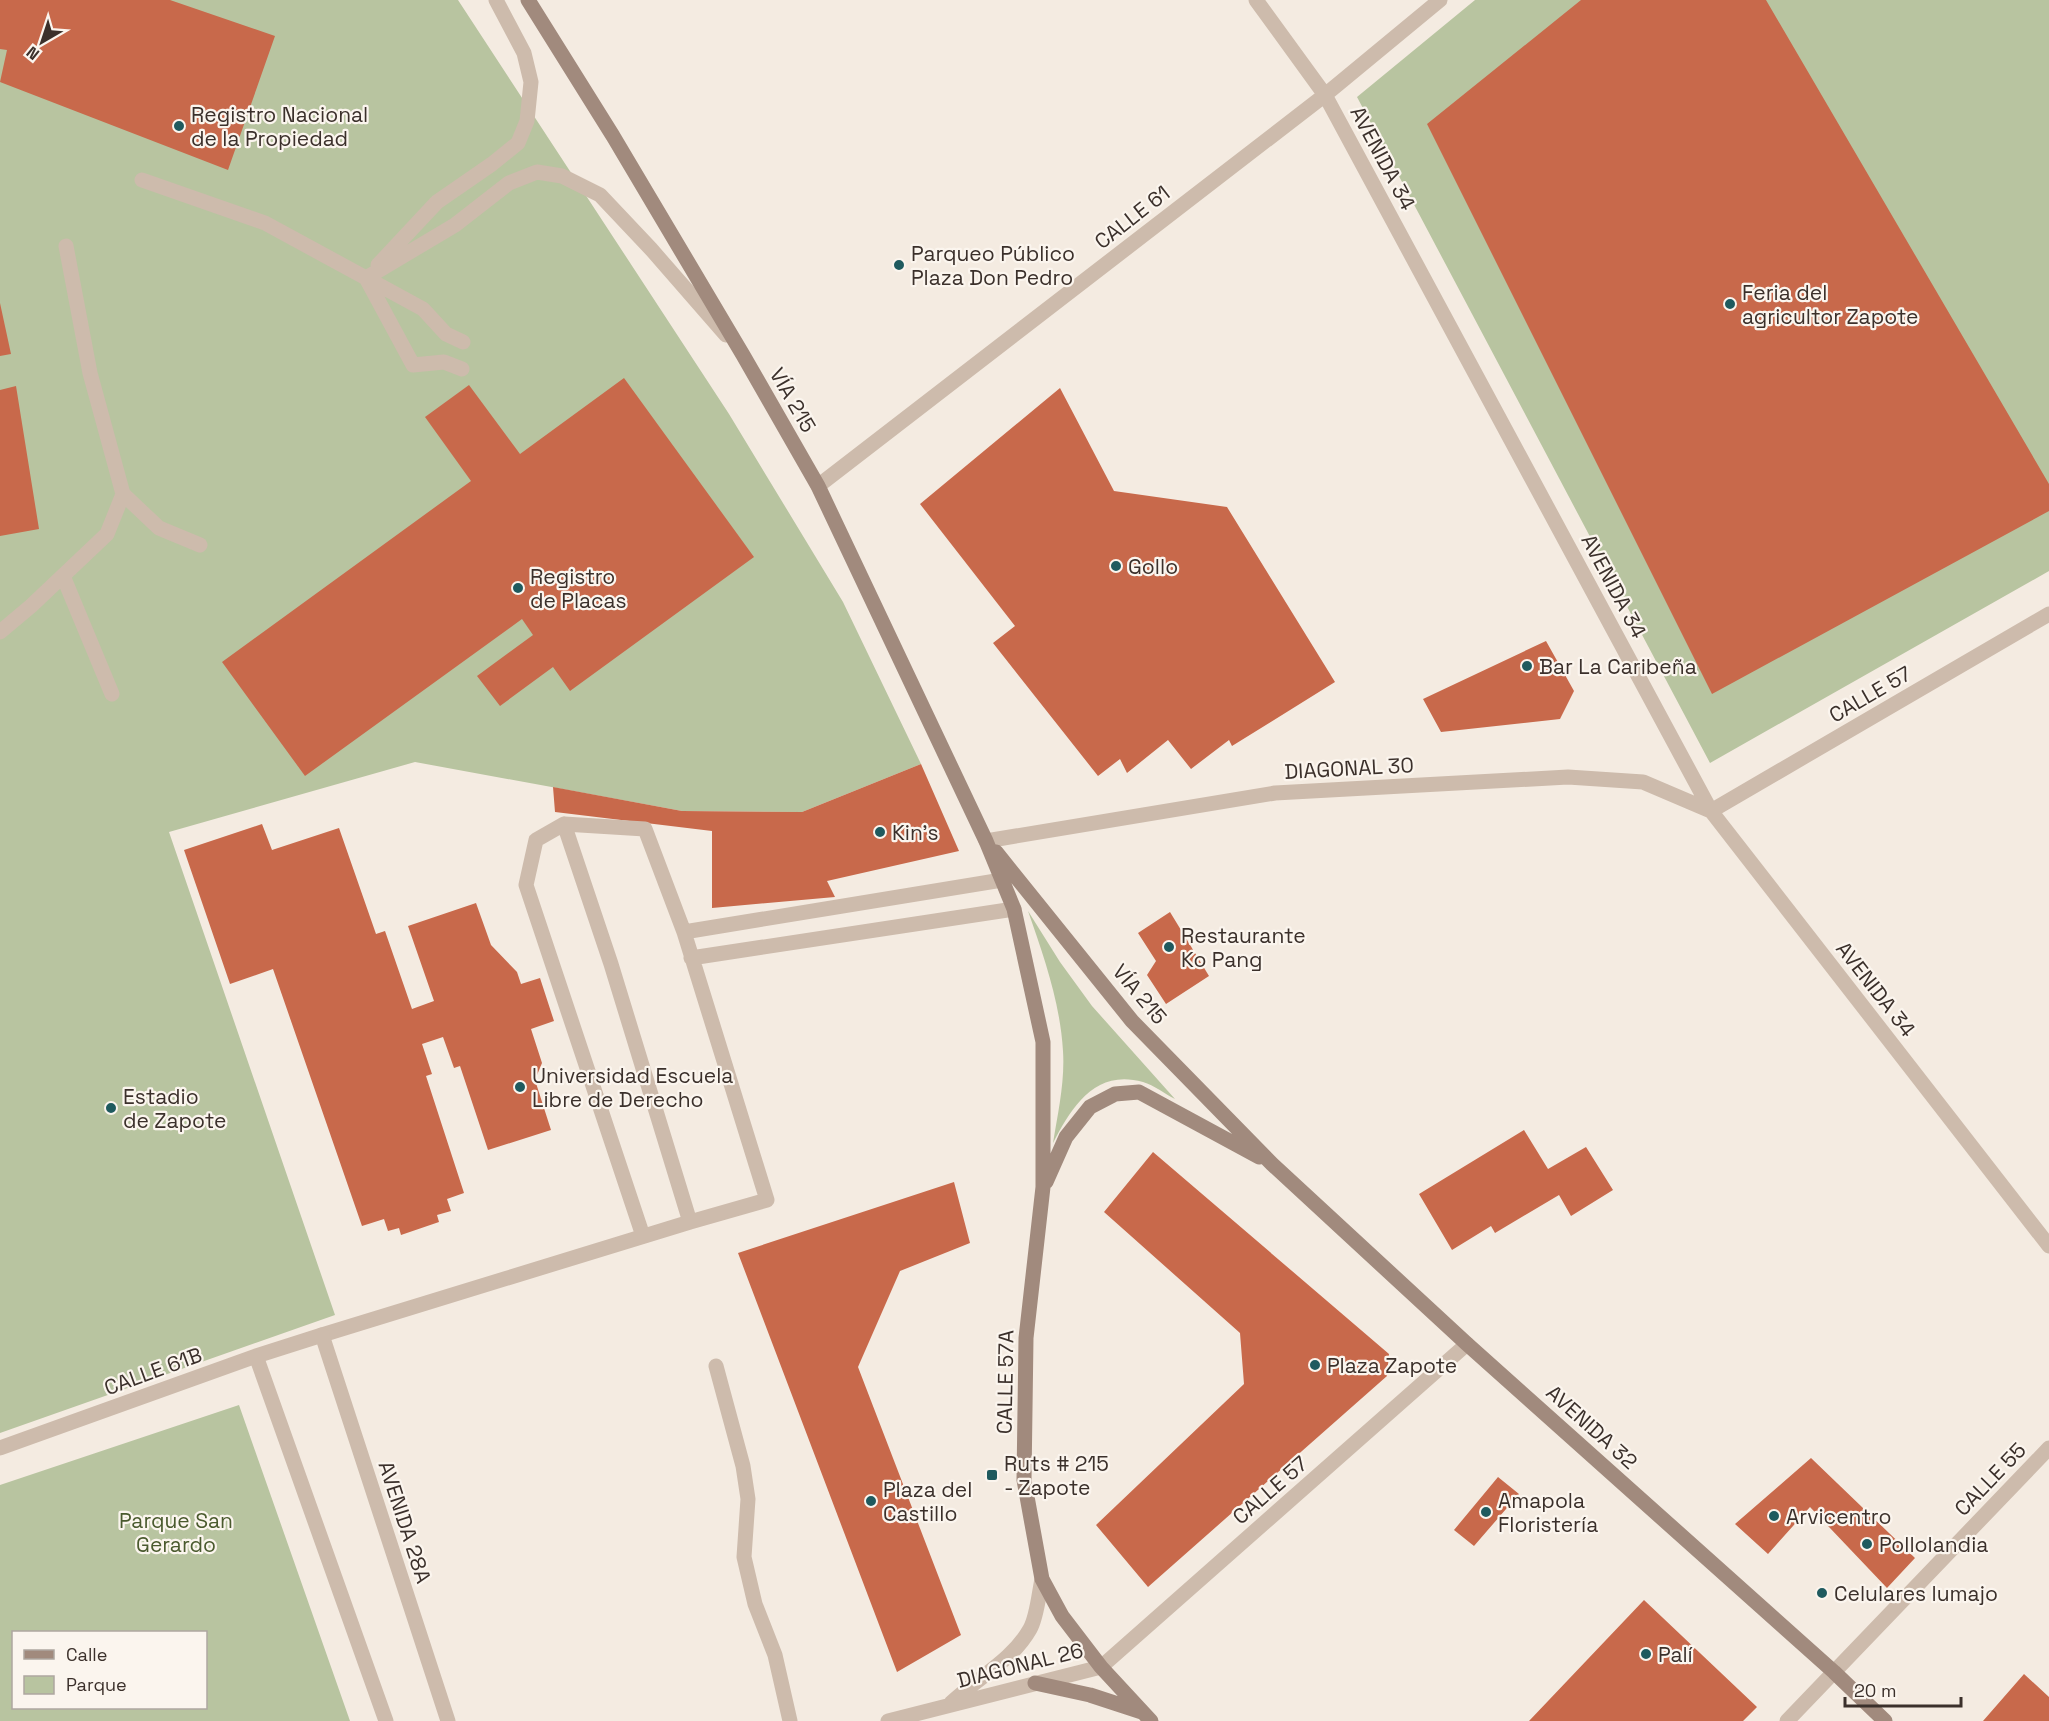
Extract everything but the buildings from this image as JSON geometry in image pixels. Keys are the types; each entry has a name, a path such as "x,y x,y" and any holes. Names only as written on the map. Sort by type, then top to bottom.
{"main road":[{"name":"VÍA 215","path":"528,0 613,136 818,486 986,841 1014,909 1043,1042 1043,1187"},
{"name":"VÍA 215","path":"986,841 1132,1021 1272,1164"},
{"path":"1043,1187 1066,1137 1090,1107 1115,1094 1139,1092 1272,1164"},
{"name":"AVENIDA 32","path":"1272,1164 1467,1344 1834,1672 1885,1721"},
{"name":"CALLE 57A","path":"1043,1187 1026,1338 1024,1480 1042,1579 1062,1616 1101,1667 1147,1717"},
{"path":"1035,1683 1090,1695 1147,1717"}],"street":[{"path":"366,278 437,202 518,143 527,121 531,82 524,53 496,0"},
{"name":"AVENIDA 34","path":"1256,0 1325,95 1712,811 2049,1246"},
{"name":"CALLE 61","path":"818,486 1325,95 1440,0"},
{"path":"366,278 455,225 509,183 537,172 562,176 600,195 651,249 743,356"},
{"path":"142,180 265,223 423,309 446,334 463,342"},
{"path":"66,246 90,373 123,494 159,528 200,545"},
{"path":"366,278 413,365 444,362 462,369"},
{"path":"0,632 32,606 107,534 123,494"},
{"path":"63,576 112,694"},
{"name":"CALLE 57","path":"1712,811 2049,614"},
{"name":"DIAGONAL 30","path":"986,841 1275,793 1568,777 1643,782 1712,811"},
{"path":"564,824 614,975 690,1222"},
{"path":"643,1236 526,885 536,840 564,824 645,829 684,932 691,958 1014,909"},
{"path":"684,932 1002,880"},
{"name":"CALLE 61B","path":"0,1448 256,1356 767,1200 691,958"},
{"name":"AVENIDA 28A","path":"321,1335 448,1721"},
{"name":"CALLE 57","path":"1101,1667 1467,1344"},
{"path":"256,1356 386,1721"},
{"path":"716,1366 745,1477 748,1500 744,1557 755,1604 775,1655 790,1721"},
{"name":"CALLE 55","path":"1787,1721 2049,1448"},
{"name":"DIAGONAL 26","path":"948,1705 1007,1658 1031,1628 1042,1579"},
{"name":"DIAGONAL 26","path":"888,1721 1101,1667"}],"green space":[{"path":"0,0 458,0 729,414 843,602 921,764 802,812 682,811 415,762 169,832 335,1315 0,1433"},
{"name":"Feria del agricultor Zapote","path":"1475,0 2049,0 2049,571 1710,763 1357,97"},
{"path":"1028,911 1060,962 1092,1006 1175,1099 1143,1082 1126,1079 1111,1081 1087,1094 1068,1117 1053,1143 1061,1097 1063,1051 1059,1015"},
{"name":"Parque San Gerardo","path":"239,1405 350,1721 0,1721 0,1485"}],"place":[{"name":"Registro Nacional de la Propiedad","path":"179,126"},
{"name":"Parqueo Público Plaza Don Pedro","path":"899,265"},
{"name":"Feria del agricultor Zapote","path":"1730,304"},
{"name":"Gollo","path":"1116,566"},
{"name":"Registro de Placas","path":"518,588"},
{"name":"Bar La Caribeña","path":"1527,666"},
{"name":"Kin's","path":"880,832"},
{"name":"Restaurante Ko Pang","path":"1169,947"},
{"name":"Universidad Escuela Libre de Derecho","path":"520,1087"},
{"name":"Estadio de Zapote","path":"111,1108"},
{"name":"Plaza Zapote","path":"1315,1365"},
{"name":"Ruts # 215 - Zapote","path":"992,1475"},
{"name":"Plaza del Castillo","path":"871,1501"},
{"name":"Amapola Floristería","path":"1486,1512"},
{"name":"Arvicentro","path":"1774,1516"},
{"name":"Pollolandia","path":"1867,1544"},
{"name":"Celulares lumajo","path":"1822,1593"},
{"name":"Palí","path":"1646,1654"}]}
